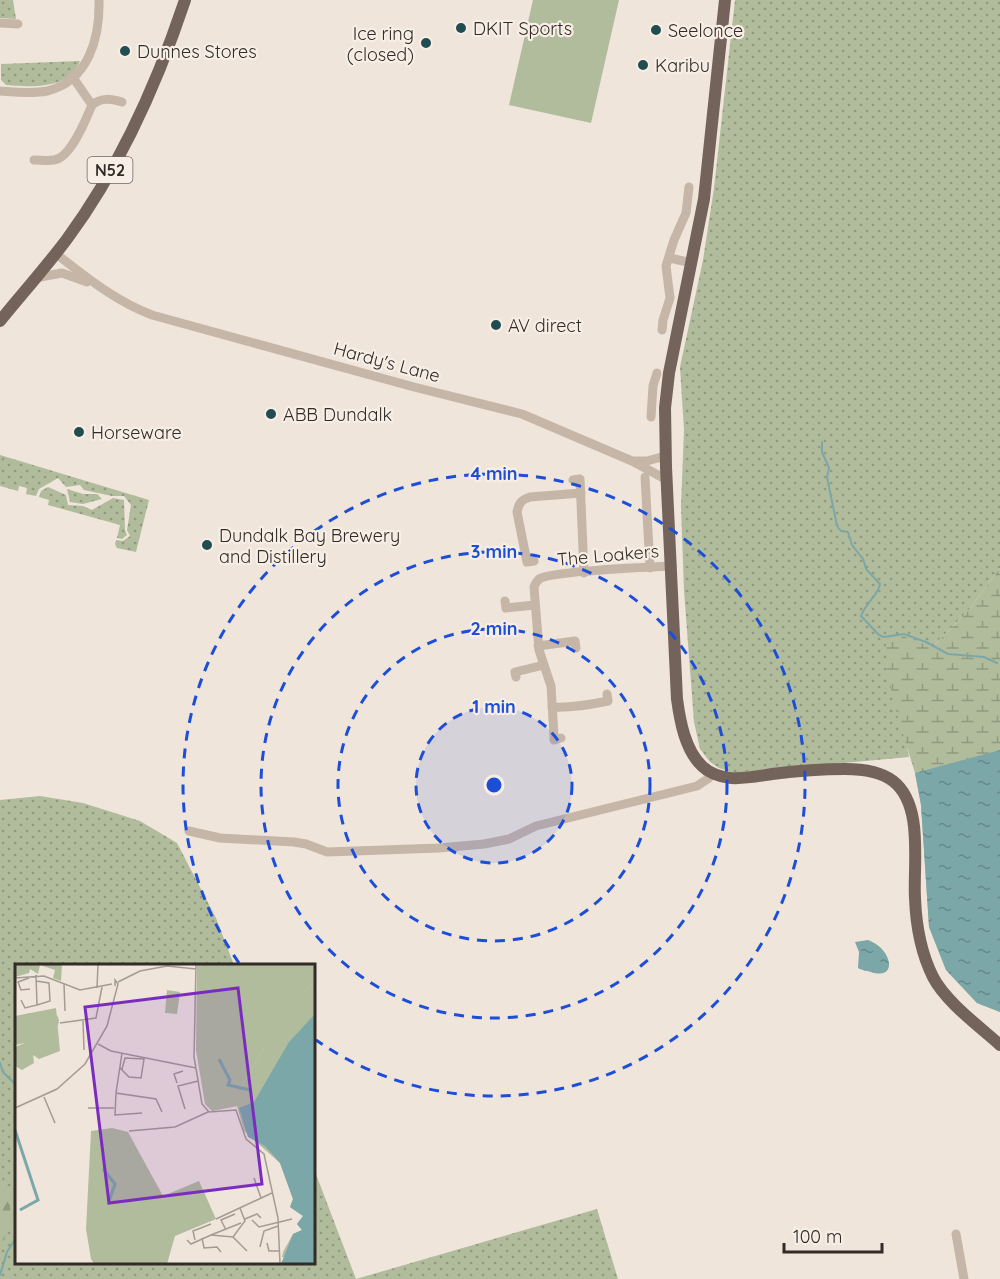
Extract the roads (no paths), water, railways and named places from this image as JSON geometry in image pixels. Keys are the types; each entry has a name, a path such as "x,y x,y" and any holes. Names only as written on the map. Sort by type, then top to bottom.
{"main road":[{"name":"N52","path":"0,321 56,253 91,202 128,139 165,58 185,0"},
{"path":"725,0 707,176 669,373 666,402 666,480 680,716 684,732 696,758 703,767 712,773 733,778 810,770 851,769 879,774 893,781 909,804 913,822 916,916 929,968 943,992 1000,1045"}],"street":[{"path":"0,91 48,91 69,79 90,57 99,22 99,0"},
{"path":"0,23 18,24"},
{"path":"69,79 92,105"},
{"path":"34,160 56,160 64,156 72,146 92,105 98,99 122,102"},
{"path":"662,330 663,320 670,304 670,282 666,271 674,240 686,213 689,187"},
{"name":"Hardy's Lane","path":"56,253 100,288 134,308 183,324 522,414 632,461 656,472 666,480"},
{"path":"670,258 692,263"},
{"name":"Hardy's Lane","path":"35,278 62,273 100,288"},
{"path":"651,417 653,386 657,373"},
{"path":"652,399 666,402"},
{"path":"632,461 647,461 665,456"},
{"path":"645,477 650,568"},
{"path":"573,480 580,479 584,573"},
{"path":"534,561 526,562 517,512 522,499 581,493"},
{"name":"The Loakers","path":"561,738 554,740 551,686 538,646 534,587 540,578 672,566"},
{"path":"505,601 507,608 535,605"},
{"path":"538,646 574,641 576,648"},
{"path":"516,677 515,672 544,665"},
{"path":"552,707 570,708 596,704 608,701 607,694"},
{"path":"189,831 220,838 294,842 327,852 484,844 509,838 536,826 697,786 709,778 712,773"},
{"path":"956,1234 964,1279"}],"water":[{"path":"1000,750 1000,1012 977,1003 946,970 929,927 921,805 915,773"},
{"path":"868,940 876,944 887,956 889,968 885,972 880,974 858,968 859,952 855,942"}],"waterway":[{"path":"822,442 822,452 829,468 827,477 837,526 841,531 848,532 852,545 863,559 866,569 880,584 861,616 879,635 884,637 904,634 926,642 948,654 984,657 997,663"},
{"path":"0,1063 3,1072 15,1084"},
{"path":"0,1275 7,1252 15,1240"}],"place":[{"name":"DKIT Sports","path":"461,28"},
{"name":"Seelonce","path":"656,30"},
{"name":"Ice ring (closed)","path":"426,43"},
{"name":"Dunnes Stores","path":"125,51"},
{"name":"Karibu","path":"643,65"},
{"name":"AV direct","path":"496,325"},
{"name":"ABB Dundalk","path":"271,414"},
{"name":"Horseware","path":"79,432"},
{"name":"Dundalk Bay Brewery and Distillery","path":"207,545"}]}
